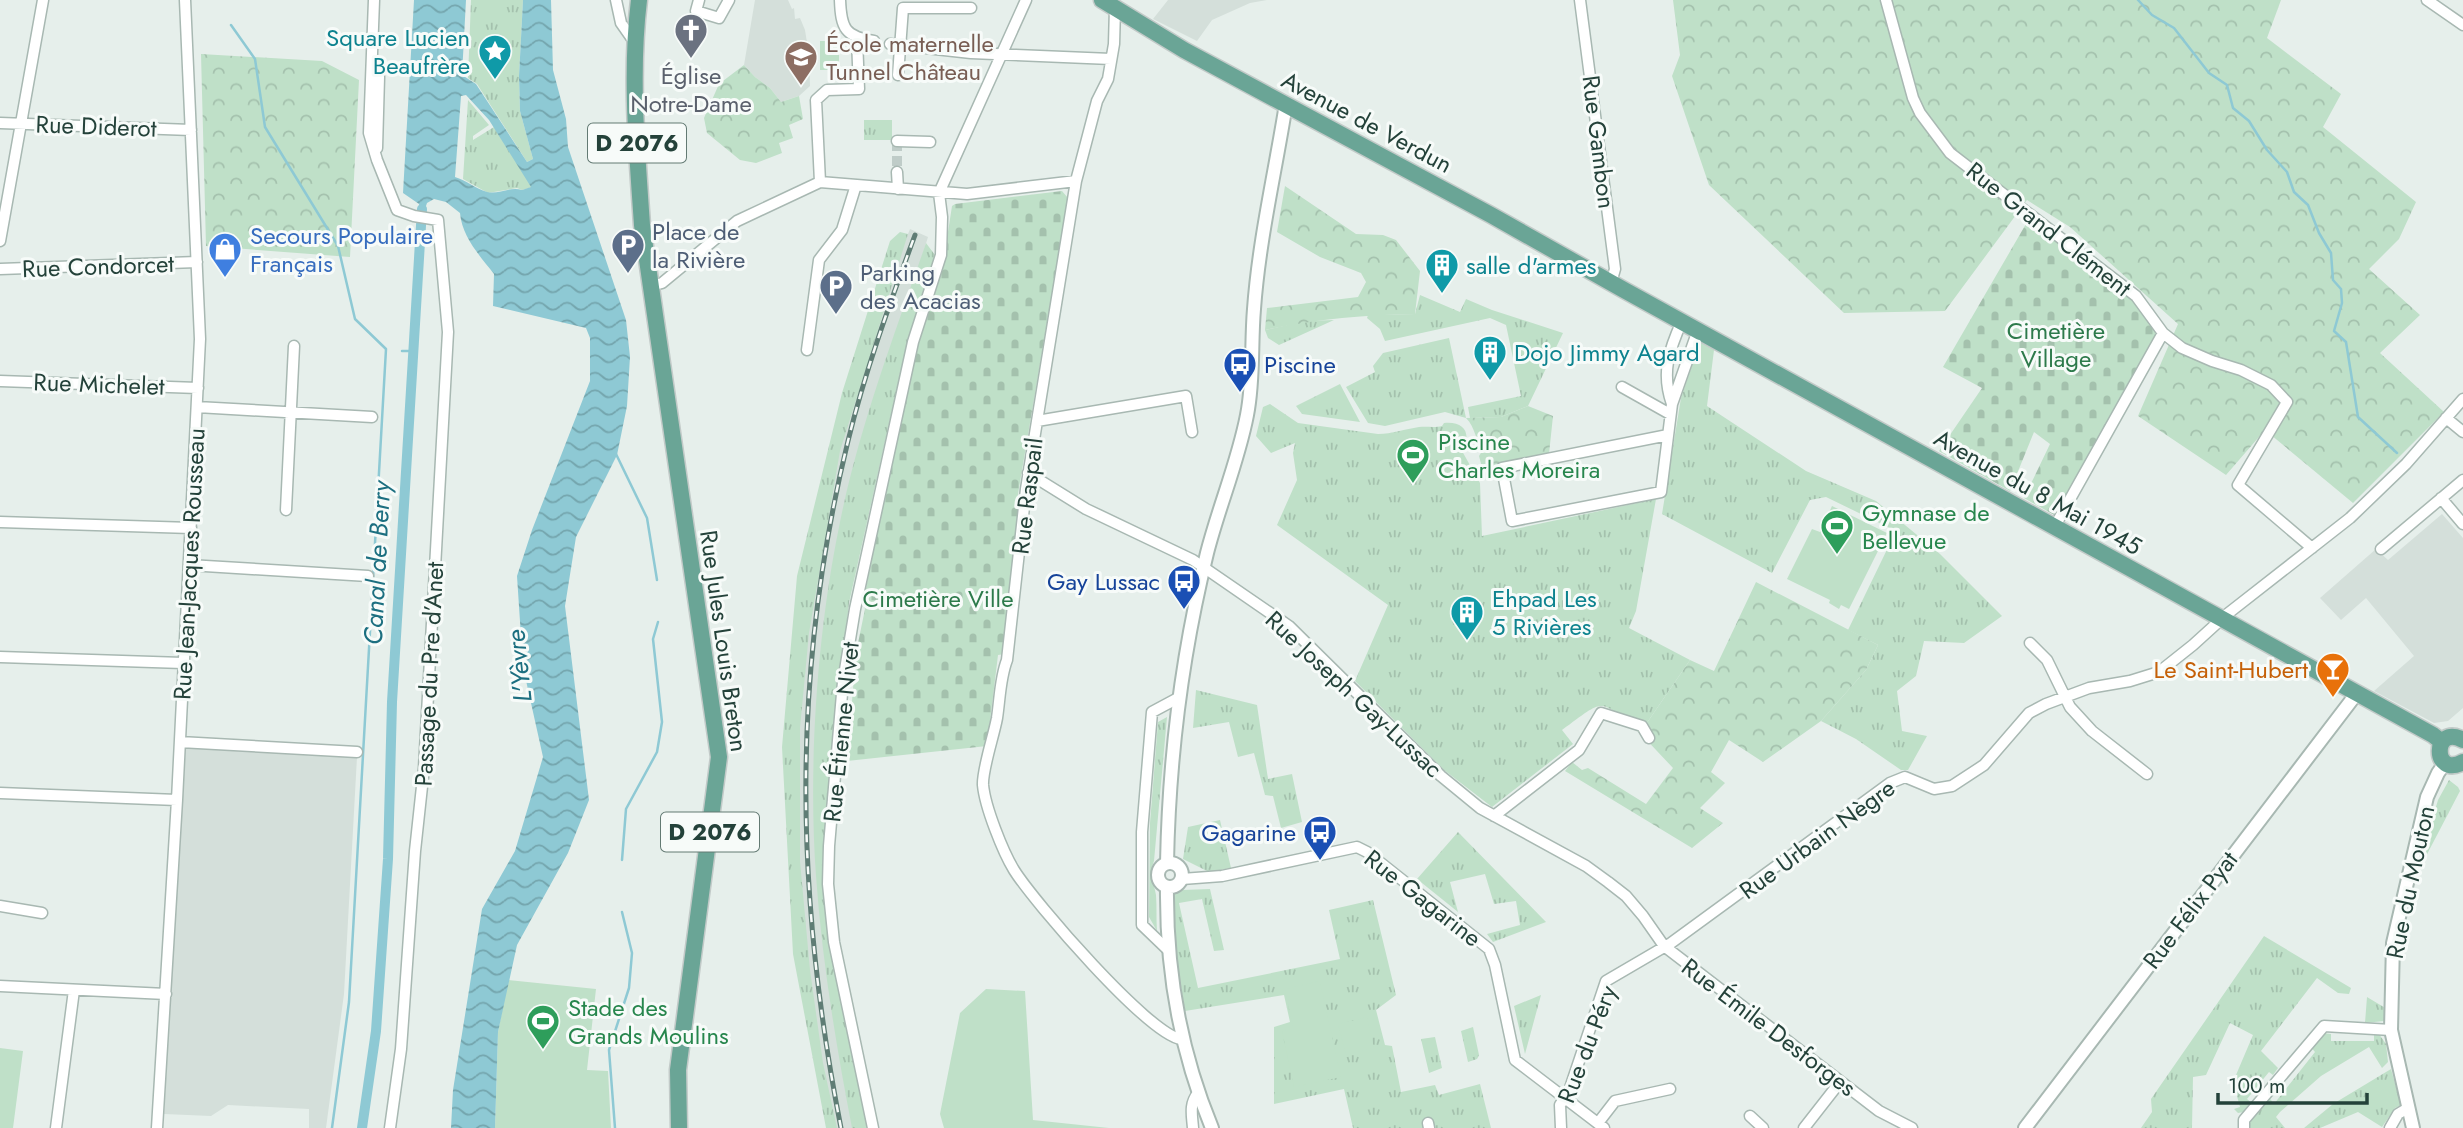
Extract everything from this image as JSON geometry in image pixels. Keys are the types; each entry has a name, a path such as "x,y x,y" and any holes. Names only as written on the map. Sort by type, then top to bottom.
{"main road":[{"name":"D 2076","path":"639,0 636,44 638,159 642,225 650,286"},
{"name":"Avenue de Verdun","path":"1108,4 1184,50 1491,215 1611,283"},
{"name":"Avenue du 8 Mai 1945","path":"1611,283 2442,742"},
{"name":"Rue Jules Louis Breton","path":"650,286 719,757 678,1070 679,1128"},
{"path":"2462,737 2452,736 2442,742 2440,755 2445,763 2453,766 2463,762"}],"street":[{"path":"0,242 43,0"},
{"name":"Rue Jean-Jacques Rousseau","path":"157,1128 177,800 200,339 186,0"},
{"name":"Passage du Pre d’Anet","path":"374,0 373,51 379,77 377,160 397,210 433,219 448,332 424,768 415,851 401,1049 390,1128"},
{"path":"616,0 621,23 636,44"},
{"path":"699,0 696,11 719,18 729,0"},
{"path":"840,0 845,28 858,39 874,41"},
{"path":"939,193 1026,0"},
{"name":"Rue Gambon","path":"1580,0 1615,269 1611,283"},
{"name":"Rue Grand Clément","path":"1886,0 1913,98 1920,113 1950,153 2136,296 2163,332 2182,348 2241,370 2271,385 2287,402 2238,485 2312,548"},
{"path":"2427,0 2462,24"},
{"name":"Rue Raspail","path":"1108,4 1111,59 1108,79 1097,101 1076,181 1028,473 1007,660 983,784 995,828 1014,869 1044,910 1153,1024 1174,1038 1181,1038"},
{"path":"898,75 895,45 903,8 971,8"},
{"path":"820,182 816,100 827,90 859,89 858,39"},
{"path":"895,45 971,53 1111,59"},
{"path":"1167,863 1172,764 1180,697 1204,567 1247,417 1252,387 1254,311 1265,213 1286,104"},
{"name":"Rue Diderot","path":"0,123 191,130"},
{"path":"897,141 930,142"},
{"path":"897,172 898,190"},
{"path":"650,286 662,283 737,221 820,182 967,194 1076,181"},
{"path":"807,349 819,260 842,230 856,186"},
{"name":"Rue Étienne Nivet","path":"873,1128 834,942 828,884 831,822 843,682 855,609 913,342 941,255 942,217 939,193"},
{"name":"Rue Condorcet","path":"0,269 197,262"},
{"path":"1671,409 1666,385 1668,356 1682,321"},
{"path":"1668,435 1502,468 1512,521 1661,492 1668,435 1671,409 1698,330"},
{"path":"2055,526 2163,332"},
{"path":"286,510 293,346"},
{"name":"Rue Michelet","path":"0,381 198,388"},
{"path":"1622,387 1671,409"},
{"path":"1037,421 1186,396 1192,432"},
{"name":"Rue Urbain Nègre","path":"1664,946 1800,851 1890,783 1905,777 1934,789 1952,786 1984,765 2029,713 2089,688 2130,681 2159,672 2220,620 2350,518 2396,473 2463,399"},
{"path":"197,407 373,417"},
{"path":"2446,418 2463,432"},
{"name":"Rue Joseph Gay-Lussac","path":"1028,473 1086,509 1204,567 1289,626 1422,759 1480,808 1586,866 1608,882 1626,896 1664,946"},
{"path":"2381,549 2463,480"},
{"path":"2441,498 2463,524"},
{"path":"0,522 191,528"},
{"path":"189,565 368,576"},
{"path":"2030,643 2046,660 2063,697 2092,732 2147,774"},
{"path":"0,657 183,663"},
{"name":"Rue Félix Pyat","path":"2025,1128 2357,693"},
{"path":"1168,950 1142,925 1142,832 1153,712 1180,697"},
{"path":"1494,816 1579,750 1601,713 1642,726 1649,738"},
{"path":"180,742 357,752"},
{"name":"Rue du Mouton","path":"2413,1128 2390,1030 2393,943 2427,797 2445,763"},
{"path":"0,793 177,800"},
{"name":"Rue Gagarine","path":"1182,879 1222,876 1357,847 1367,852 1489,949 1495,965 1515,1060 1601,1126"},
{"path":"1167,863 1179,866 1182,879 1175,887 1167,887 1159,880 1158,873 1167,863"},
{"path":"1167,887 1168,950 1181,1038 1212,1128"},
{"path":"0,906 42,914"},
{"name":"Rue Émile Desforges","path":"1664,946 1879,1111 1912,1128"},
{"name":"Rue du Péry","path":"1560,1128 1560,1105 1565,1098 1606,981 1664,946"},
{"path":"0,986 166,994"},
{"path":"56,1128 74,990"},
{"path":"2244,1128 2244,1120 2324,1026 2390,1030"},
{"path":"1804,1128 1840,1082"},
{"path":"1601,1126 1615,1101 1670,1089"},
{"path":"1193,1128 1191,1107 1193,1098 1198,1093"},
{"path":"2390,1128 2398,1114 2408,1108"},
{"path":"1750,1116 1763,1128"}],"shaded area":[{"path":"755,0 788,0 792,9 794,8 795,19 800,18 809,55 810,86 799,96 781,102 770,88 744,65"},
{"path":"1168,0 1267,0 1250,3 1212,20 1197,41 1153,19"},
{"path":"910,229 928,237 879,395 856,483 819,844 824,938 855,1128 829,1128 793,849 802,638 831,471 878,309"},
{"path":"2442,514 2463,538 2463,708 2448,721 2434,723 2374,691 2414,656 2366,598 2341,620 2320,598 2376,549 2388,560"},
{"path":"185,748 357,757 344,994 326,1128 309,1128 309,1109 228,1105 211,1116 164,1114"}],"green space":[{"name":"Square Lucien Beaufrère","path":"471,0 523,0 520,111 533,159 527,162 477,84 468,78"},
{"path":"1673,0 2281,0 2267,38 2341,94 2323,127 2416,202 2399,239 2369,269 2420,315 2380,353 2444,412 2353,503 2265,430 2226,475 2138,416 2178,324 2070,227 2027,200 1945,311 1844,313 1709,185 1672,76 1680,55"},
{"path":"820,41 839,41 839,70 820,70"},
{"path":"201,54 322,61 359,80 350,257 206,246"},
{"path":"744,65 770,88 781,102 799,96 803,119 789,125 793,138 779,143 782,153 756,163 740,160 707,133 704,118 719,84"},
{"path":"468,100 489,125 473,136 473,140 494,127 532,187 488,193 463,179"},
{"path":"864,120 892,120 892,140 864,140"},
{"path":"1285,186 1356,234 1383,235 1396,240 1420,271 1415,314 1340,318 1265,330 1267,308 1358,297 1366,282 1361,273 1320,257 1277,232"},
{"name":"Cimetière Ville","path":"1062,191 1068,198 1018,494 1018,536 1005,654 998,655 987,746 847,761 856,653 865,609 863,603 916,343 944,258 952,206"},
{"name":"Cimetière Village","path":"2030,217 2122,289 2151,322 2156,335 2056,516 2024,498 2050,444 2034,432 2010,491 1939,451 1982,388 1943,367"},
{"path":"900,232 908,234 840,451 809,633 800,728 800,861 810,970 823,1063 837,1128 826,1128 793,954 782,747 797,576 842,393 890,241"},
{"path":"926,243 935,255 906,347 849,603 829,774 824,866 829,943 867,1128 852,1128 830,1003 816,876 813,791 816,701 831,568 847,491 878,384"},
{"path":"1420,295 1460,312 1466,299 1563,333 1528,406 1501,417 1470,418 1468,407 1521,396 1506,325 1490,318 1385,341 1380,329 1367,318 1368,315 1415,314"},
{"path":"1334,320 1279,345 1268,338 1265,330 1305,321"},
{"path":"1449,338 1466,418 1445,412 1385,426 1368,423 1346,387 1375,372 1373,366 1383,353"},
{"path":"1700,342 1714,350 1707,406 1806,471 1876,501 1940,554 2002,616 1964,643 1924,641 1916,676 1897,691 1902,731 1927,736 1908,770 1901,770 1856,739 1821,721 1866,670 1878,645 1848,630 1896,531 1826,497 1810,500 1772,573 1662,514 1681,398"},
{"path":"1340,384 1360,422 1302,414 1296,406"},
{"path":"1270,404 1298,423 1378,434 1419,427 1439,427 1444,423 1462,426 1466,439 1462,451 1480,483 1482,536 1656,499 1636,611 1629,628 1690,660 1640,733 1609,708 1595,707 1562,730 1573,744 1492,807 1444,770 1355,681 1388,605 1277,525 1297,480 1293,453 1295,443 1271,453 1256,436 1263,407"},
{"path":"1528,406 1553,416 1549,454 1483,471 1479,456 1484,448 1466,418 1501,417"},
{"name":"Gymnase de Bellevue","path":"1832,506 1887,533 1849,609 1841,605 1839,609 1829,603 1830,600 1787,579 1812,529 1820,532"},
{"path":"1756,582 1878,645 1866,670 1821,721 1763,762 1729,740 1711,772 1725,783 1700,808 1723,823 1692,848 1565,771 1572,762 1582,770 1588,768 1646,804 1673,768 1640,733 1690,660 1714,671"},
{"path":"1196,690 1257,705 1268,779 1292,774 1302,822 1281,828 1273,796 1265,795 1254,753 1238,757 1229,722 1193,728"},
{"path":"1167,717 1152,870 1157,931 1149,917 1150,823 1158,722"},
{"path":"2449,780 2460,791 2424,860 2421,857 2438,800"},
{"path":"1220,820 1231,868 1209,872 1183,859 1188,827"},
{"path":"1458,832 1546,922 1493,942 1487,934 1520,925 1516,901 1494,904 1485,874 1450,882 1458,912 1417,879"},
{"path":"1210,889 1224,950 1214,951 1202,899 1179,903 1198,988 1340,959 1329,910 1373,900 1396,995 1376,1010 1385,1045 1392,1046 1401,1092 1435,1085 1439,1095 1480,1084 1491,1128 1353,1128 1344,1089 1274,1104 1274,1027 1290,1022 1284,995 1185,1011 1174,945 1173,894 1182,890"},
{"path":"2264,936 2351,988 2349,994 2338,993 2317,978 2261,1051 2278,1068 2273,1075 2269,1072 2247,1099 2252,1103 2244,1112 2238,1113 2234,1109 2240,1107 2233,1082 2253,1035 2230,1023 2206,1075 2193,1077 2192,1128 2141,1128 2152,1112 2151,1099"},
{"name":"Stade des Grands Moulins","path":"508,980 596,989 587,1070 608,1071 611,1128 495,1128 498,1032"},
{"path":"1320,981 1341,1077 1294,1087 1282,1031 1293,1028 1285,989"},
{"path":"986,989 1025,991 1033,1120 1109,1128 944,1128 940,1114 960,1013"},
{"path":"1541,995 1525,1054 1514,1006"},
{"path":"2367,997 2387,1009 2384,1021 2365,1023"},
{"path":"1367,1017 1374,1048 1346,1055 1338,1024"},
{"path":"1473,1027 1479,1055 1477,1059 1468,1062 1461,1031"},
{"path":"2322,1033 2331,1034 2331,1041 2374,1041 2374,1034 2379,1034 2386,1044 2388,1062 2382,1068 2369,1047 2321,1076 2280,1112 2276,1117 2285,1128 2248,1128 2249,1119 2268,1096 2274,1104 2315,1052 2310,1046"},
{"path":"1435,1037 1442,1068 1429,1073 1421,1039"},
{"path":"0,1048 23,1051 13,1128 0,1128"},
{"path":"2391,1069 2401,1105 2395,1108 2382,1127 2358,1112 2320,1128 2304,1128 2333,1104"}],"water":[{"path":"414,0 466,0 462,75 476,84 527,162 533,159 520,111 523,0 551,0 553,70 566,119 568,147 626,320 630,357 627,406 617,455 576,537 565,606 589,800 568,853 517,945 498,1032 495,1128 451,1128 453,1090 482,909 515,851 543,757 523,667 517,576 590,381 590,338 586,328 493,306 494,274 468,238 460,213 446,202 434,199 427,203 424,212 420,212 419,204 403,193","holes":["466,95 489,120 531,187 491,193 455,177 461,96"]}],"waterway":[{"path":"2138,0 2152,15 2174,28 2209,73 2227,85 2233,108 2249,121 2267,150 2287,172 2294,192 2308,205 2319,233 2331,253 2333,280 2341,289 2342,303 2334,331 2346,342 2358,417 2397,453"},
{"path":"231,25 255,59 265,127 338,246 355,319 386,349 349,1002 332,1128"},
{"name":"Canal de Berry","path":"362,1128 376,1031 388,859 392,702 422,209"},
{"path":"402,351 413,351"},
{"path":"616,454 647,518 657,580"},
{"path":"622,860 626,809 657,752 662,722 653,639 658,622"},
{"path":"615,1128 609,1050 629,988 632,953 622,912"}],"tunnel":[{"path":"897,141 897,172"}],"railway":[{"path":"841,1128 815,955 808,869 806,784 816,614 829,528 848,441 870,363 915,235"}],"place":[{"name":"Église Notre-Dame","path":"691,60"},
{"name":"Square Lucien Beaufrère","path":"495,81"},
{"name":"École maternelle Tunnel Château","path":"801,87"},
{"name":"Place de la Rivière","path":"628,275"},
{"name":"Secours Populaire Français","path":"225,279"},
{"name":"salle d'armes","path":"1442,295"},
{"name":"Parking des Acacias","path":"836,316"},
{"name":"Dojo Jimmy Agard","path":"1490,382"},
{"name":"Piscine","path":"1240,394"},
{"name":"Piscine Charles Moreira","path":"1413,485"},
{"name":"Gymnase de Bellevue","path":"1837,556"},
{"name":"Gay Lussac","path":"1184,611"},
{"name":"Ehpad Les 5 Rivières","path":"1467,642"},
{"name":"Le Saint-Hubert","path":"2333,699"},
{"name":"Gagarine","path":"1320,862"},
{"name":"Stade des Grands Moulins","path":"543,1051"}],"water label":[{"name":"L'Yèvre","path":"519,666"}]}
